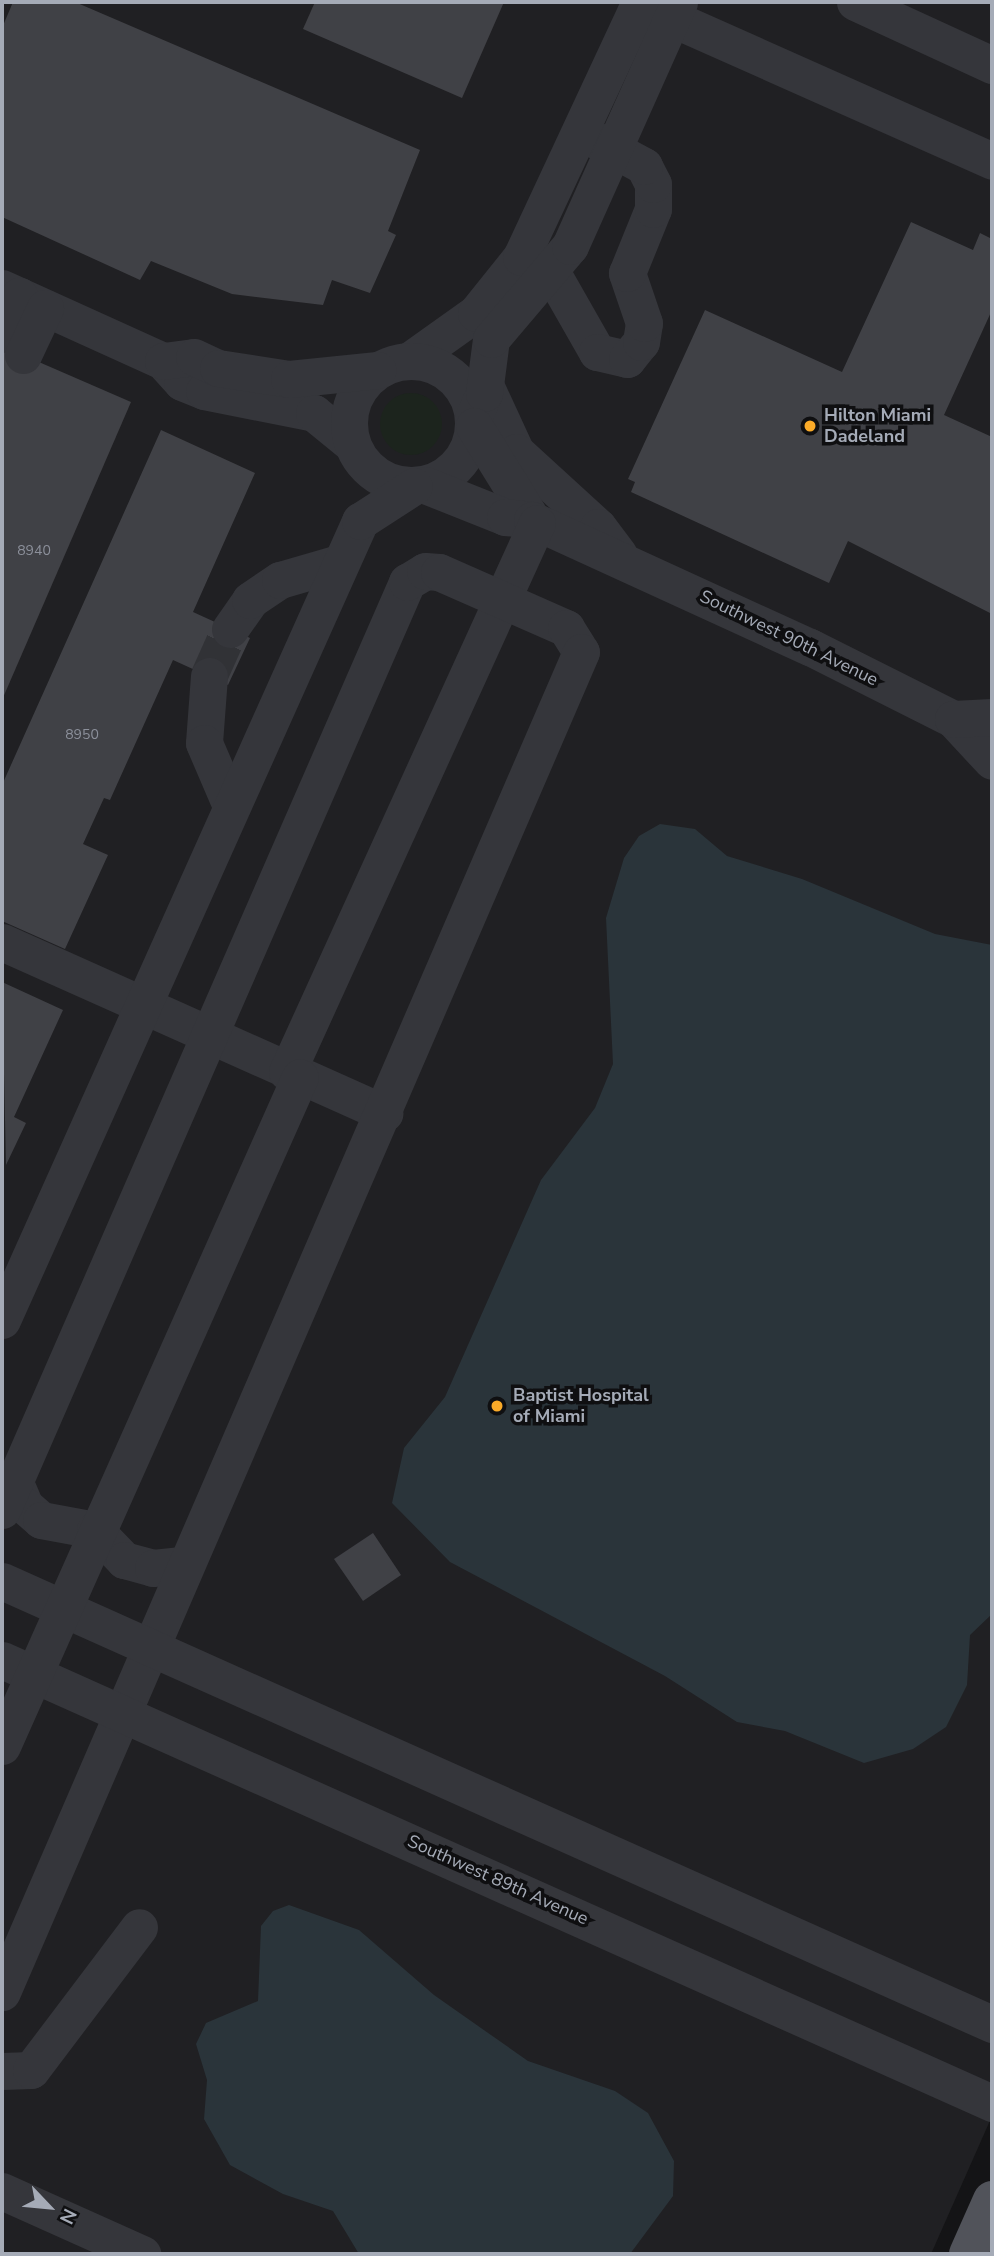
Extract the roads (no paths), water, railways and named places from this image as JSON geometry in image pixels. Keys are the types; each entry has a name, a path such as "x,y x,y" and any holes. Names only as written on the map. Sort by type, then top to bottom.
{"main road":[{"path":"968,2254 992,2200"}],"street":[{"path":"855,2 992,65"},
{"path":"360,521 355,503 357,454 352,402 394,365 476,313 537,265 583,133 639,3 675,10 992,161"},
{"path":"2,1320 360,521 420,486 454,470 477,410 491,340 537,265 614,150 675,10"},
{"path":"537,265 584,338 597,352 627,359 641,342 644,323 628,273 653,209 653,184 644,166 583,133"},
{"path":"13,345 22,297 163,361 182,382 204,391 314,414 357,454 395,484 420,486"},
{"path":"2,1746 36,1675 95,1530 534,522 477,410 453,377 394,365 289,379 218,368 194,357 163,361"},
{"name":"Southwest 90th Avenue","path":"477,410 516,452 598,527 623,561"},
{"name":"Southwest 90th Avenue","path":"420,486 505,517 534,522 623,561 953,719 992,761"},
{"path":"230,629 250,600 280,580 339,563"},
{"path":"2,1992 117,1735 119,1710 384,1113 581,652 566,628 439,572 425,571 407,582 31,1432 9,1497 41,1520 95,1530 137,1565 182,1565"},
{"path":"209,676 204,743 231,806"},
{"name":"Southwest 90th Avenue","path":"953,719 992,717"},
{"path":"2,942 208,1037 384,1113"},
{"path":"2,1581 992,2024"},
{"name":"Southwest 89th Avenue","path":"2,1660 119,1710 992,2103"},
{"path":"2,2071 31,2070 139,1927"},
{"path":"2,2190 142,2254"}],"tunnel":[{"path":"209,676 230,629"}],"place":[{"name":"Hilton Miami Dadeland","path":"810,426"},
{"name":"Baptist Hospital of Miami","path":"497,1406"}]}
